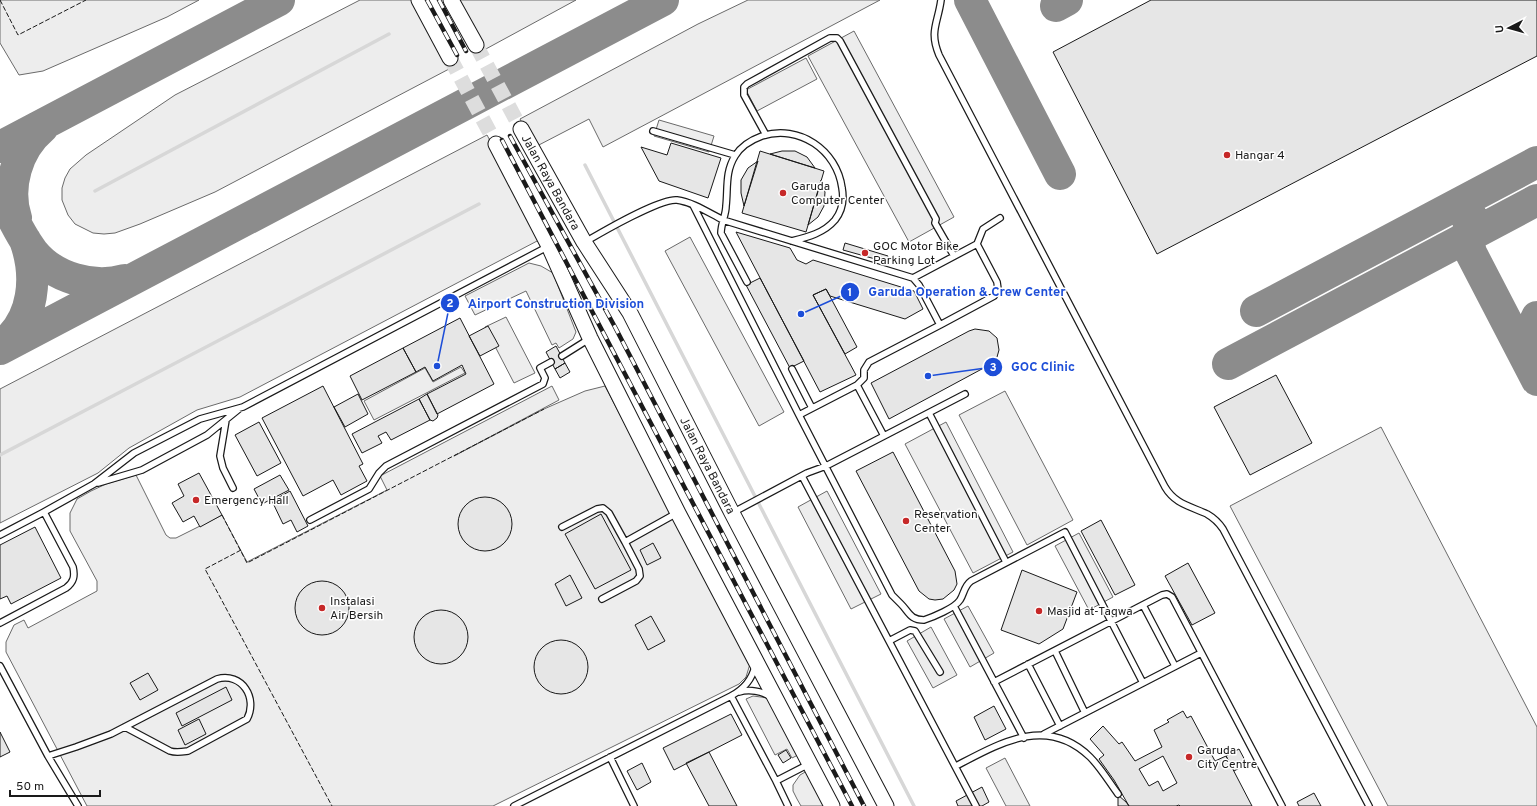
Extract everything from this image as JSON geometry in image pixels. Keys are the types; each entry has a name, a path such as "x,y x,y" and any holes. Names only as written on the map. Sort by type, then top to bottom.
{"street":[{"path":"419,0 450,58"},
{"path":"451,0 476,45"},
{"name":"Jalan Raya Bandara","path":"521,129 584,242 630,313 739,510 886,806"},
{"path":"496,144 549,246 590,338 678,513 832,806"}],"lane":[{"path":"941,0 934,27 934,42 939,55 1164,487 1178,502 1207,514 1224,529 1369,806"},
{"path":"766,135 744,95 744,87 830,38 837,38 936,219 936,223 954,256"},
{"path":"653,131 735,155"},
{"path":"747,282 721,232 727,203 727,176 735,155 741,148 749,142 766,135 786,134 797,136 816,144 830,158 841,182 843,194 842,203 835,220 821,232 791,241"},
{"path":"584,242 670,200 683,201 723,220 913,278 919,285 940,325"},
{"path":"694,205 799,415 892,595 902,604 909,616 918,620 924,620 954,606 961,599 968,583 1065,532 1143,683"},
{"path":"799,415 857,385 864,378 864,370 870,362 994,296 996,293 997,282 977,244 981,231 1000,218"},
{"path":"913,278 977,244"},
{"path":"0,535 94,484 134,453 200,419 243,407 549,246"},
{"path":"562,356 590,338"},
{"path":"310,520 369,489 379,473 386,466 543,384 545,378 540,368 550,362"},
{"path":"792,369 812,408"},
{"path":"857,385 884,436"},
{"path":"739,510 802,476 826,466 965,394"},
{"path":"94,484 142,470 207,435 243,407"},
{"path":"228,412 220,456 223,468 233,488"},
{"path":"929,413 1006,562"},
{"path":"802,476 976,806"},
{"path":"562,527 597,509 603,508 609,513 639,569 640,576 636,581 602,599"},
{"path":"0,623 66,588 74,579 73,566 44,512"},
{"path":"625,542 678,513"},
{"path":"994,682 1164,594 1170,595 1282,806"},
{"path":"1143,605 1175,666"},
{"path":"954,606 1024,738"},
{"path":"889,641 910,630 915,631 940,672"},
{"path":"1055,651 1085,713"},
{"path":"1042,735 1201,653"},
{"path":"514,806 655,734 675,726 738,692 747,684 754,671 755,666 753,655"},
{"path":"1028,664 1060,726"},
{"path":"0,666 48,756 78,806"},
{"path":"48,756 76,748 111,734 217,680 223,678 238,680 243,685 250,700 250,713 247,719 182,752 170,751 125,727"},
{"path":"738,692 761,692 772,697 778,702"},
{"path":"731,696 788,806"},
{"path":"956,766 994,746 1024,738 1042,735 1052,736 1064,739 1080,749 1090,758 1118,794"},
{"path":"610,757 634,806"},
{"path":"776,781 810,764"}],"shaded area":[{"path":"0,0 199,0 167,17 43,71 19,75 0,43"},
{"path":"360,0 413,0 449,69 215,192 140,224 115,233 93,233 75,224 68,215 62,200 62,188 65,178 70,169 86,155 175,95"},
{"path":"456,0 576,0 484,50"},
{"path":"748,0 880,0 603,147 589,119 535,147 520,119 698,24"},
{"path":"854,31 954,217 909,242 808,56"},
{"path":"806,58 817,79 757,111 746,90"},
{"path":"659,120 714,136 709,152 654,136"},
{"path":"487,135 540,233 539,240 240,397 197,410 129,448 98,473 0,523 0,389"},
{"path":"690,237 784,412 759,426 665,251"},
{"path":"529,263 541,266 553,273 576,332 573,339 559,348 556,343 552,345 526,291 475,315 465,296"},
{"path":"506,317 535,373 514,383 485,327"},
{"path":"461,367 465,373 374,420 364,401 425,368 433,382"},
{"path":"552,386 559,400 454,456 544,409 585,391 605,386 750,664 746,677 739,684 493,806 87,806 6,652 6,642 14,625 24,620 28,628 97,591 97,581 70,531 70,513 77,499 106,484 136,475 166,535 170,538 176,538 222,515 247,562 387,490 380,476"},
{"path":"1005,391 1073,520 1027,545 959,415"},
{"path":"946,422 1013,552 973,573 905,444"},
{"path":"1381,427 1537,727 1537,806 1388,806 1230,506"},
{"path":"827,491 881,594 851,609 798,507"},
{"path":"1079,533 1113,597 1089,610 1055,546"},
{"path":"968,606 994,653 970,667 944,619"},
{"path":"931,627 957,675 933,688 907,641"},
{"path":"753,696 769,698 798,755 792,758 787,749 775,755 746,699"},
{"path":"1005,758 1030,806 1006,806 986,768"},
{"path":"807,771 825,806 801,806 797,799 793,791 793,785 800,775"}],"building":[{"name":"Hangar 4","path":"1151,0 1537,0 1537,56 1157,254 1053,52"},
{"path":"671,143 721,158 708,198 659,181 641,147 667,155"},
{"name":"Garuda Computer Center","path":"760,151 824,171 806,232 742,213"},
{"path":"782,151 795,151 807,157 815,168 770,154"},
{"path":"758,161 744,206 741,193 741,180 748,168"},
{"path":"821,180 825,192 824,206 818,217 808,225"},
{"path":"736,232 790,248 797,260 806,264 813,260 914,291 923,309 905,319 830,296 826,289 813,295 856,375 820,392"},
{"name":"GOC Motor Bike Parking Lot","path":"845,243 888,256 886,262 843,250"},
{"path":"760,278 804,361 790,368 746,285"},
{"path":"826,289 857,347 845,354 813,295"},
{"path":"460,318 494,384 437,414 427,394 466,374 462,365 433,381 425,367 416,372 403,348"},
{"path":"488,326 499,346 480,356 469,336"},
{"path":"975,329 989,331 997,338 999,350 993,363 889,419 871,383"},
{"path":"556,346 565,363 555,369 546,352"},
{"path":"403,348 416,372 362,400 350,376"},
{"path":"565,363 570,372 560,378 555,369"},
{"path":"1276,375 1312,443 1250,475 1214,407"},
{"path":"323,386 363,464 359,466 367,481 341,495 333,480 303,496 262,418"},
{"path":"358,394 368,414 345,427 334,407"},
{"path":"427,394 438,415 433,421 430,420 419,399"},
{"path":"419,399 430,420 391,440 386,432 378,436 382,443 362,453 352,434"},
{"path":"259,422 281,463 257,476 235,435"},
{"name":"Reservation Center","path":"893,452 955,571 957,584 954,590 943,599 929,599 919,591 856,471"},
{"name":"Emergency Hall","path":"199,473 222,515 200,527 194,516 183,522 172,503 184,496 178,484"},
{"path":"280,475 289,490 262,504 254,489"},
{"path":"290,491 308,526 297,532 291,520 283,524 272,501"},
{"path":"485,497 495,499 504,505 510,514 512,524 510,534 504,543 495,549 485,551 475,549 466,543 460,534 458,524 460,514 466,505 475,499"},
{"path":"601,514 631,570 595,589 565,534"},
{"path":"1101,520 1135,585 1115,595 1081,531"},
{"path":"35,527 61,578 11,604 7,596 0,599 0,545"},
{"path":"653,543 661,558 647,565 640,550"},
{"path":"1188,563 1215,613 1192,625 1165,576"},
{"name":"Masjid at-Taqwa","path":"1022,570 1077,592 1063,629 1039,644 1001,630"},
{"path":"570,575 582,598 566,606 555,584"},
{"name":"Instalasi Air Bersih","path":"322,581 332,583 341,589 347,598 349,608 347,618 341,627 332,633 322,635 312,633 303,627 297,618 295,608 297,598 303,589 312,583"},
{"name":"Instalasi Air Bersih","path":"441,610 451,612 460,618 466,627 468,637 466,647 460,656 451,662 441,664 431,662 422,656 416,647 414,637 416,627 422,618 431,612"},
{"path":"651,616 665,641 648,650 635,625"},
{"path":"561,640 571,642 580,648 586,657 588,667 586,677 580,686 571,692 561,694 551,692 542,686 536,677 534,667 536,657 542,648 551,642"},
{"path":"148,673 158,690 140,700 130,683"},
{"path":"226,687 232,700 182,726 176,713"},
{"path":"994,706 1006,729 985,740 974,717"},
{"name":"Garuda City Centre","path":"1183,711 1187,718 1191,716 1215,761 1226,756 1252,806 1129,806 1114,780 1099,759 1104,755 1090,739 1103,726 1119,744 1122,742 1135,761 1162,747 1154,730 1169,722 1167,720","holes":["1163,756 1177,783 1163,791 1158,781 1149,786 1139,769"]},
{"path":"731,714 742,735 674,770 663,748"},
{"path":"199,719 206,734 185,745 178,730"},
{"path":"0,732 10,752 0,757"},
{"path":"1239,749 1247,764 1234,771 1226,756"},
{"path":"786,750 791,758 783,763 778,755"},
{"path":"709,752 737,806 709,806 686,763"},
{"path":"642,763 651,782 637,790 627,771"},
{"path":"982,787 989,802 982,806 958,806 956,801"},
{"path":"1314,793 1321,806 1299,806 1297,802"},
{"path":"1118,795 1126,802 1129,806 1118,806"}],"waterway":[{"path":"95,191 389,34"},
{"path":"585,165 914,806"},
{"path":"0,455 479,204"}],"taxiway":[{"path":"0,147 279,0"},
{"path":"0,349 663,0"},
{"path":"970,0 1060,174"},
{"path":"1056,6 1067,0"},
{"path":"16,218 12,194 16,169 26,147 42,128"},
{"path":"1256,311 1537,162"},
{"path":"0,193 28,245 33,252 52,269 63,275 87,282 100,283 125,280"},
{"path":"1228,364 1537,200"},
{"path":"1471,216 1468,234 1471,253 1537,380"},
{"path":"2,345 13,335 21,323 31,297 32,268 25,240"},
{"path":"1531,367 1528,354 1528,341 1531,329 1537,317"}],"tunnel":[{"path":"476,45 521,129"},
{"path":"450,58 496,144"}],"railway":[{"path":"427,0 457,55"},
{"path":"439,0 466,51"},
{"path":"510,136 615,327 864,806"},
{"path":"502,140 852,806"}],"fence":[{"path":"0,0 18,35 86,0"},
{"path":"222,515 247,563 544,409"},
{"path":"241,550 205,569 332,806"}],"place":[{"name":"Hangar 4","path":"1227,155"},
{"name":"Garuda Computer Center","path":"783,193"},
{"name":"GOC Motor Bike Parking Lot","path":"865,253"},
{"name":"Garuda Operation & Crew Center","path":"801,314"},
{"name":"Airport Construction Division","path":"437,366"},
{"name":"GOC Clinic","path":"928,376"},
{"name":"Emergency Hall","path":"196,500"},
{"name":"Reservation Center","path":"906,521"},
{"name":"Instalasi Air Bersih","path":"322,608"},
{"name":"Masjid at-Taqwa","path":"1039,611"},
{"name":"Garuda City Centre","path":"1189,757"}]}
